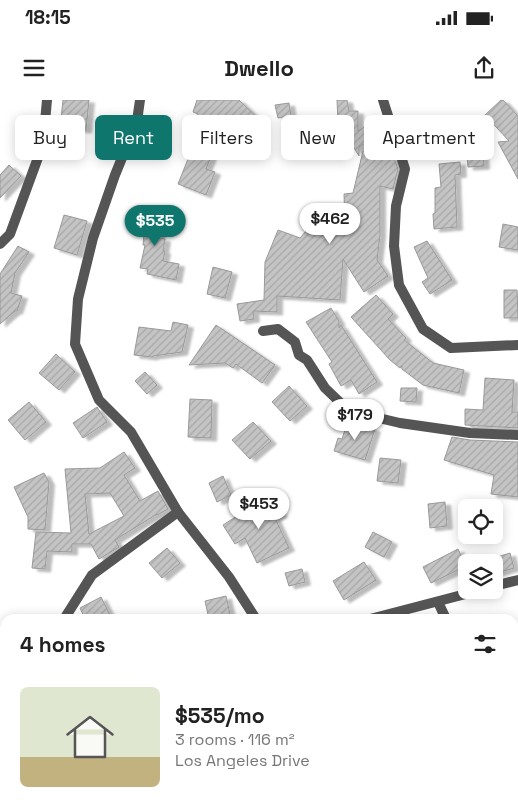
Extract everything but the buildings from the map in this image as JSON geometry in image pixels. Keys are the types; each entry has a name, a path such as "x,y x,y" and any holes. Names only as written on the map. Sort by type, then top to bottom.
{"street":[{"path":"0,244 10,234 43,144 47,100"},
{"path":"140,100 137,121 115,175 94,238 78,299 75,344 99,400 131,432 178,512 229,577 253,614"},
{"path":"383,100 405,169 396,206 394,246 399,285 419,322 423,329 451,348 518,345"},
{"path":"263,331 278,330 295,342 299,355 307,360 325,388 349,411 400,423 440,429 470,433 518,434"},
{"path":"67,614 92,575 178,512"},
{"path":"503,584 518,580"},
{"path":"390,614 458,596"},
{"path":"438,602 444,614"}]}
